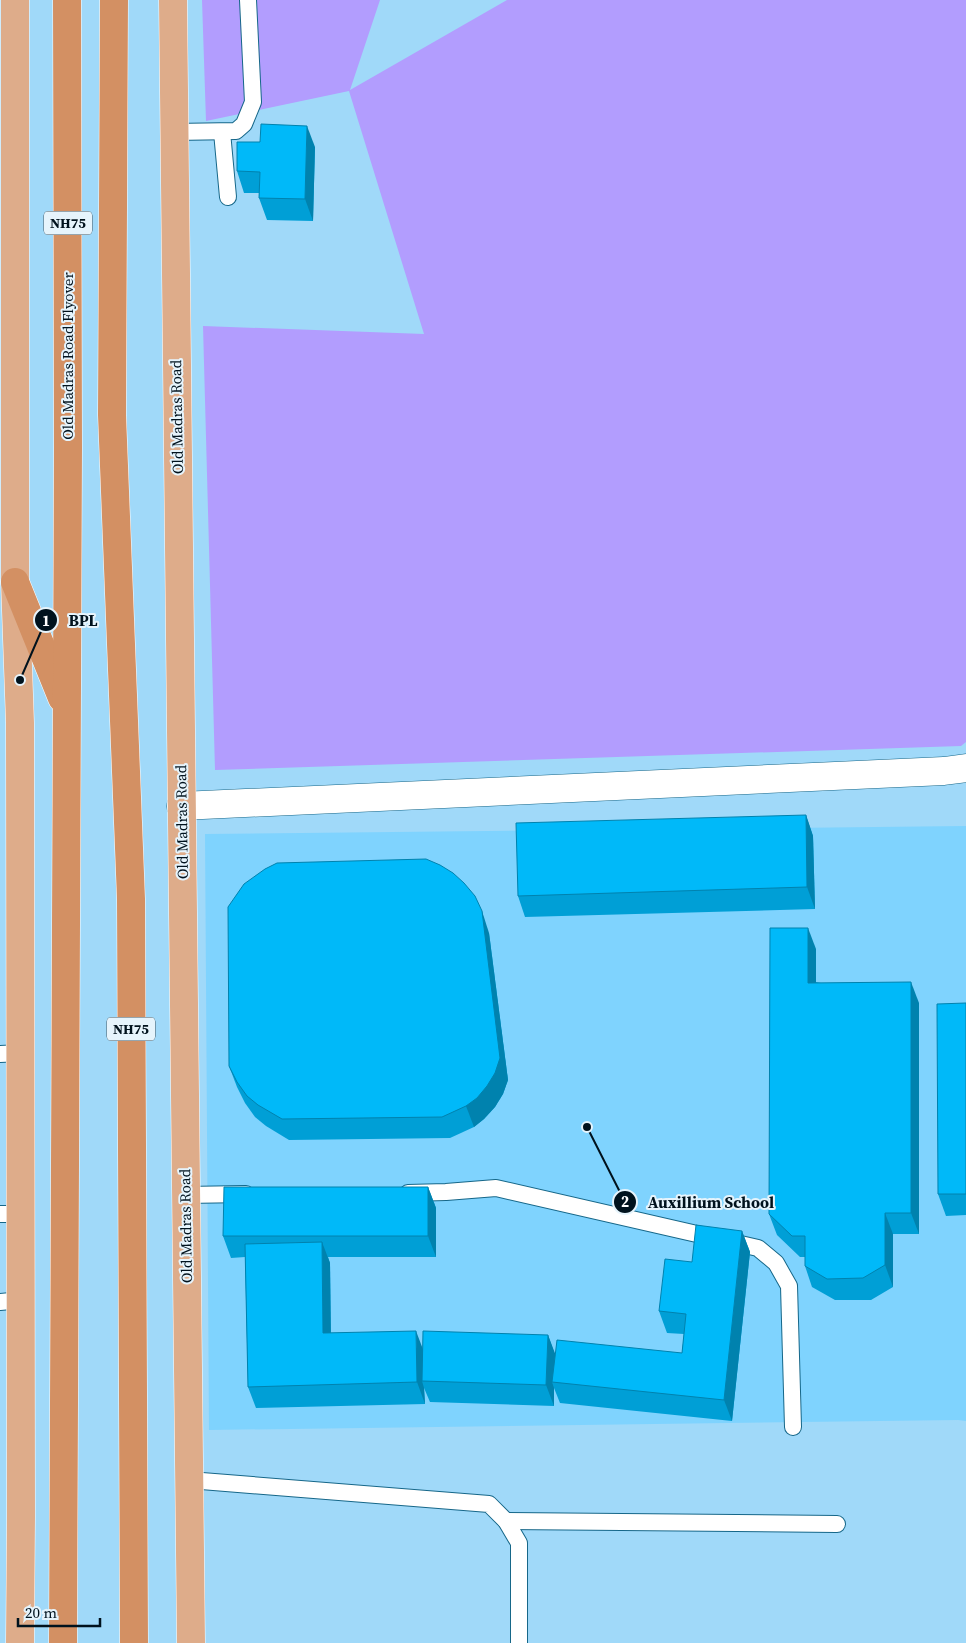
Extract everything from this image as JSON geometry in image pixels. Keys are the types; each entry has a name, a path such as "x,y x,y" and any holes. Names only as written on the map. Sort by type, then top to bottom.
{"highway":[{"name":"Old Madras Road Flyover","path":"67,0 67,711"},
{"name":"NH75","path":"114,0 112,415 131,899 134,1643"},
{"path":"16,582 67,711"},
{"name":"NH75","path":"63,1643 67,711"}],"main road":[{"path":"15,0 8,42 8,397 20,722 10,1054 11,1301 20,1643"},
{"name":"Old Madras Road","path":"173,0 191,1643"}],"street":[{"path":"182,806 934,772 966,768"}],"lane":[{"path":"174,132 236,131 244,124 253,102 248,0"},
{"path":"222,132 228,197"},
{"path":"396,1193 496,1188 758,1248 776,1263 789,1286 794,1427"},
{"path":"186,1195 256,1194"},
{"path":"189,1480 489,1504 506,1521 519,1542 519,1643"},
{"path":"506,1521 837,1524"}],"shaded area":[{"path":"202,0 380,0 350,90 507,0 966,0 966,742 961,746 215,770 203,326 424,334 349,91 206,121"},
{"path":"966,826 966,1421 209,1430 205,834"}],"building":[{"path":"261,124 307,126 305,199 259,198 260,172 237,171 237,142 260,142"},
{"path":"806,815 807,887 518,896 516,823"},
{"path":"426,859 453,873 464,883 475,896 482,911 500,1058 495,1073 487,1086 477,1098 466,1106 442,1117 282,1119 258,1105 247,1096 229,1066 228,907 244,884 277,863"},
{"path":"770,928 808,928 808,983 911,982 911,1213 885,1213 885,1265 863,1278 827,1279 805,1266 805,1236 792,1236 769,1214"},
{"path":"966,1003 966,1194 938,1194 937,1004"},
{"path":"224,1187 428,1187 428,1236 223,1236"},
{"path":"696,1225 742,1231 724,1400 552,1382 557,1340 682,1353 686,1314 659,1311 665,1259 692,1262"},
{"path":"322,1242 323,1333 416,1331 417,1382 248,1387 245,1244"},
{"path":"423,1331 548,1335 546,1385 422,1381"}],"place":[{"name":"BPL","path":"20,680"},
{"name":"Auxillium School","path":"587,1127"}]}
